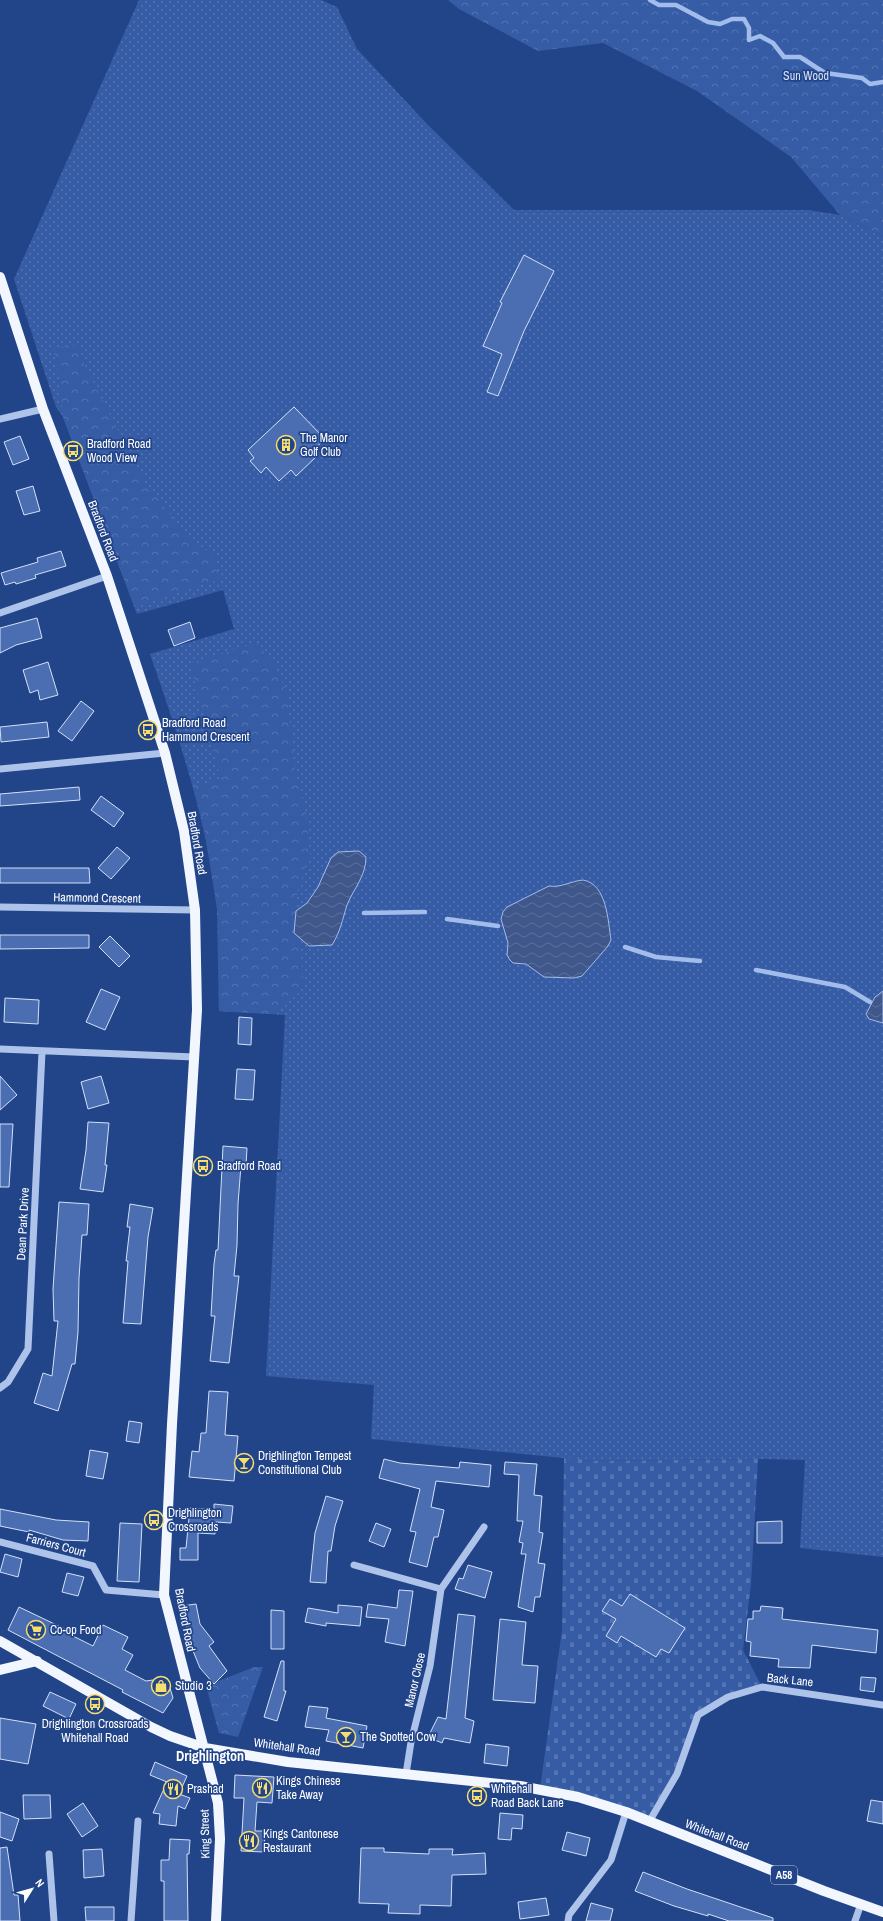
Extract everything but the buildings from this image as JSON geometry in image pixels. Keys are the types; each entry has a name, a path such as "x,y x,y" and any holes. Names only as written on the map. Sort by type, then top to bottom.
{"main road":[{"name":"Bradford Road","path":"0,277 43,409 107,576 165,753 184,831 195,910 197,1010 172,1424 164,1595 186,1684 205,1748"},
{"name":"Whitehall Road","path":"0,1641 151,1727 170,1736 205,1748 288,1762 474,1780 540,1789 578,1797 626,1812 883,1912"},
{"path":"0,1670 37,1662"},
{"name":"King Street","path":"205,1748 219,1812 220,1839 216,1921"}],"street":[{"path":"0,419 43,409"},
{"path":"0,613 107,576"},
{"path":"0,769 165,753"},
{"name":"Hammond Crescent","path":"0,907 195,910"},
{"path":"0,1049 42,1052 194,1057"},
{"name":"Dean Park Drive","path":"0,1388 8,1382 28,1349 42,1052"},
{"name":"Manor Close","path":"406,1774 411,1742 430,1666 441,1589 484,1527"},
{"name":"Farriers Court","path":"0,1542 93,1566 106,1590 164,1595"},
{"path":"354,1565 441,1589"},
{"name":"Back Lane","path":"649,1822 677,1774 698,1715 728,1697 762,1687 883,1705"},
{"path":"568,1921 569,1916 611,1860 626,1812"},
{"path":"131,1921 138,1821"},
{"path":"49,1854 54,1921"},
{"path":"855,1921 861,1904"}],"green space":[{"path":"139,0 321,0 337,7 357,49 427,124 514,210 808,210 840,215 883,237 883,1557 800,1548 805,1460 758,1459 593,1461 371,1439 374,1385 266,1376 285,1015 219,1011 219,947 217,908 206,843 191,780 150,654 234,629 223,590 137,614 63,417 56,407 14,279"},
{"name":"Sun Wood","path":"448,0 883,0 883,237 840,215 791,157 697,91 603,43 538,51 459,9"},
{"path":"79,345 85,367 147,486 193,541 216,557 219,580 134,606 63,417 59,376 53,348"},
{"path":"257,643 275,666 287,692 294,764 306,814 310,854 297,893 294,933 300,938 303,982 297,995 271,1014 219,1011 217,909 203,821 193,787 220,779 190,663"},
{"path":"564,1457 593,1461 758,1459 751,1584 743,1650 762,1687 728,1697 698,1715 677,1774 649,1822 540,1789 562,1630"},
{"path":"254,1667 263,1667 238,1737 219,1733 206,1686"}],"water":[{"path":"359,851 366,857 364,870 347,905 335,940 332,945 309,946 294,933 296,911 307,903 318,887 331,858 338,852"},
{"path":"583,880 591,883 597,888 602,896 605,904 611,940 608,946 582,976 574,978 544,977 526,964 513,963 507,955 508,943 501,919 503,912 507,907 549,886 558,886"},
{"path":"883,991 883,1023 869,1019 866,1014 875,997"}],"waterway":[{"path":"650,0 659,5 676,5 708,22 720,24 732,19 744,19 749,28 749,40 760,36 773,43 784,57 800,57 825,73 862,78 870,84 883,82"},
{"path":"364,913 425,912"},
{"path":"447,919 498,926"},
{"path":"625,947 656,957 700,961"},
{"path":"756,970 845,987 870,1002"}],"place":[{"name":"The Manor Golf Club","path":"286,445"},
{"name":"Bradford Road Wood View","path":"73,451"},
{"name":"Bradford Road Hammond Crescent","path":"148,730"},
{"name":"Bradford Road","path":"203,1166"},
{"name":"Drighlington Tempest Constitutional Club","path":"244,1463"},
{"name":"Drighlington Crossroads","path":"154,1520"},
{"name":"Co-op Food","path":"36,1630"},
{"name":"Studio 3","path":"161,1686"},
{"name":"Drighlington Crossroads Whitehall Road","path":"95,1704"},
{"name":"The Spotted Cow","path":"346,1737"},
{"name":"Kings Chinese Take Away","path":"262,1788"},
{"name":"Prashad","path":"173,1789"},
{"name":"Whitehall Road Back Lane","path":"477,1796"},
{"name":"Kings Cantonese Restaurant","path":"249,1841"}],"district":[{"name":"Drighlington","path":"210,1756"}]}
